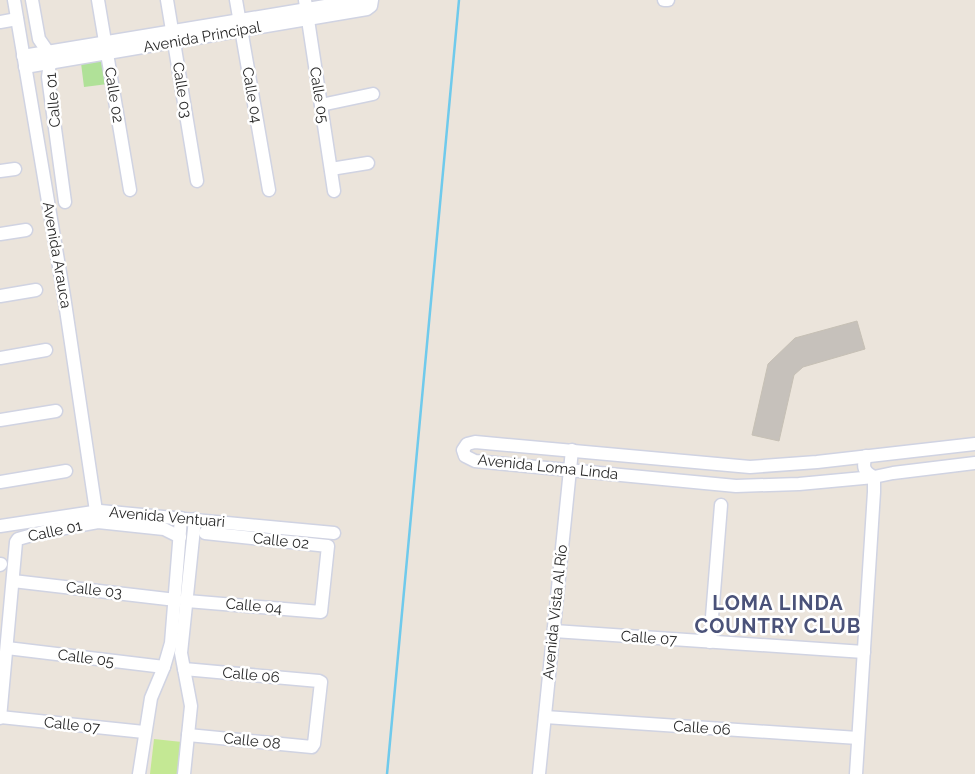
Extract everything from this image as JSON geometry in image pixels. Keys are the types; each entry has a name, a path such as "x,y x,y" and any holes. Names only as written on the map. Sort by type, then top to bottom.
{"street":[{"name":"Avenida Arauca","path":"14,0 64,296 96,512"},
{"name":"Calle 01","path":"32,0 39,39 49,57 48,77 65,202"},
{"name":"Calle 02","path":"98,0 130,190"},
{"name":"Calle 03","path":"167,0 197,181"},
{"name":"Calle 04","path":"236,0 269,190"},
{"name":"Avenida Principal","path":"24,61 240,25 306,9 361,0"},
{"name":"Avenida Principal","path":"306,9 368,9 371,6 372,0"},
{"name":"Calle 05","path":"306,9 334,191"},
{"path":"0,22 17,19"},
{"path":"321,105 373,94"},
{"path":"331,169 368,163"},
{"path":"0,172 15,169"},
{"path":"0,234 26,230"},
{"path":"0,296 36,290"},
{"path":"0,358 46,350"},
{"path":"0,420 56,411"},
{"name":"Avenida Loma Linda","path":"975,444 784,465 737,467 474,442 467,444 463,450 465,456 472,460 736,486 799,484 874,477 975,463"},
{"name":"Avenida Vista Al Río","path":"539,774 572,450"},
{"path":"892,453 896,462 893,473"},
{"path":"856,774 874,500 874,477 864,470 866,456"},
{"path":"0,482 66,471"},
{"path":"710,642 721,505"},
{"name":"Avenida Ventuari","path":"0,526 114,511 334,532"},
{"path":"181,518 177,553 181,600"},
{"path":"139,774 144,732 151,698 176,644 181,600 195,520"},
{"name":"Calle 01","path":"13,581 16,542 18,539 52,530 98,522 164,529 180,537"},
{"name":"Calle 02","path":"205,533 328,546 321,612"},
{"path":"0,717 13,581"},
{"name":"Calle 03","path":"13,581 181,600"},
{"name":"Calle 04","path":"181,600 321,612"},
{"name":"Calle 07","path":"554,631 864,652"},
{"path":"176,644 182,660 191,706 184,774"},
{"name":"Calle 05","path":"7,648 164,667"},
{"name":"Calle 06","path":"184,669 319,680 321,682 314,744"},
{"name":"Calle 07","path":"0,717 144,732"},
{"name":"Calle 06","path":"545,717 858,738"},
{"name":"Calle 08","path":"188,735 312,747 314,744"}],"green space":[{"path":"104,60 108,84 84,87 81,63"},
{"path":"154,739 182,742 179,774 150,774"}],"building":[{"path":"857,321 865,349 803,367 794,375 779,441 752,435 768,364 795,338"}],"waterway":[{"path":"387,774 459,0"}],"district":[{"name":"LOMA LINDA COUNTRY CLUB","path":"778,614"}]}
